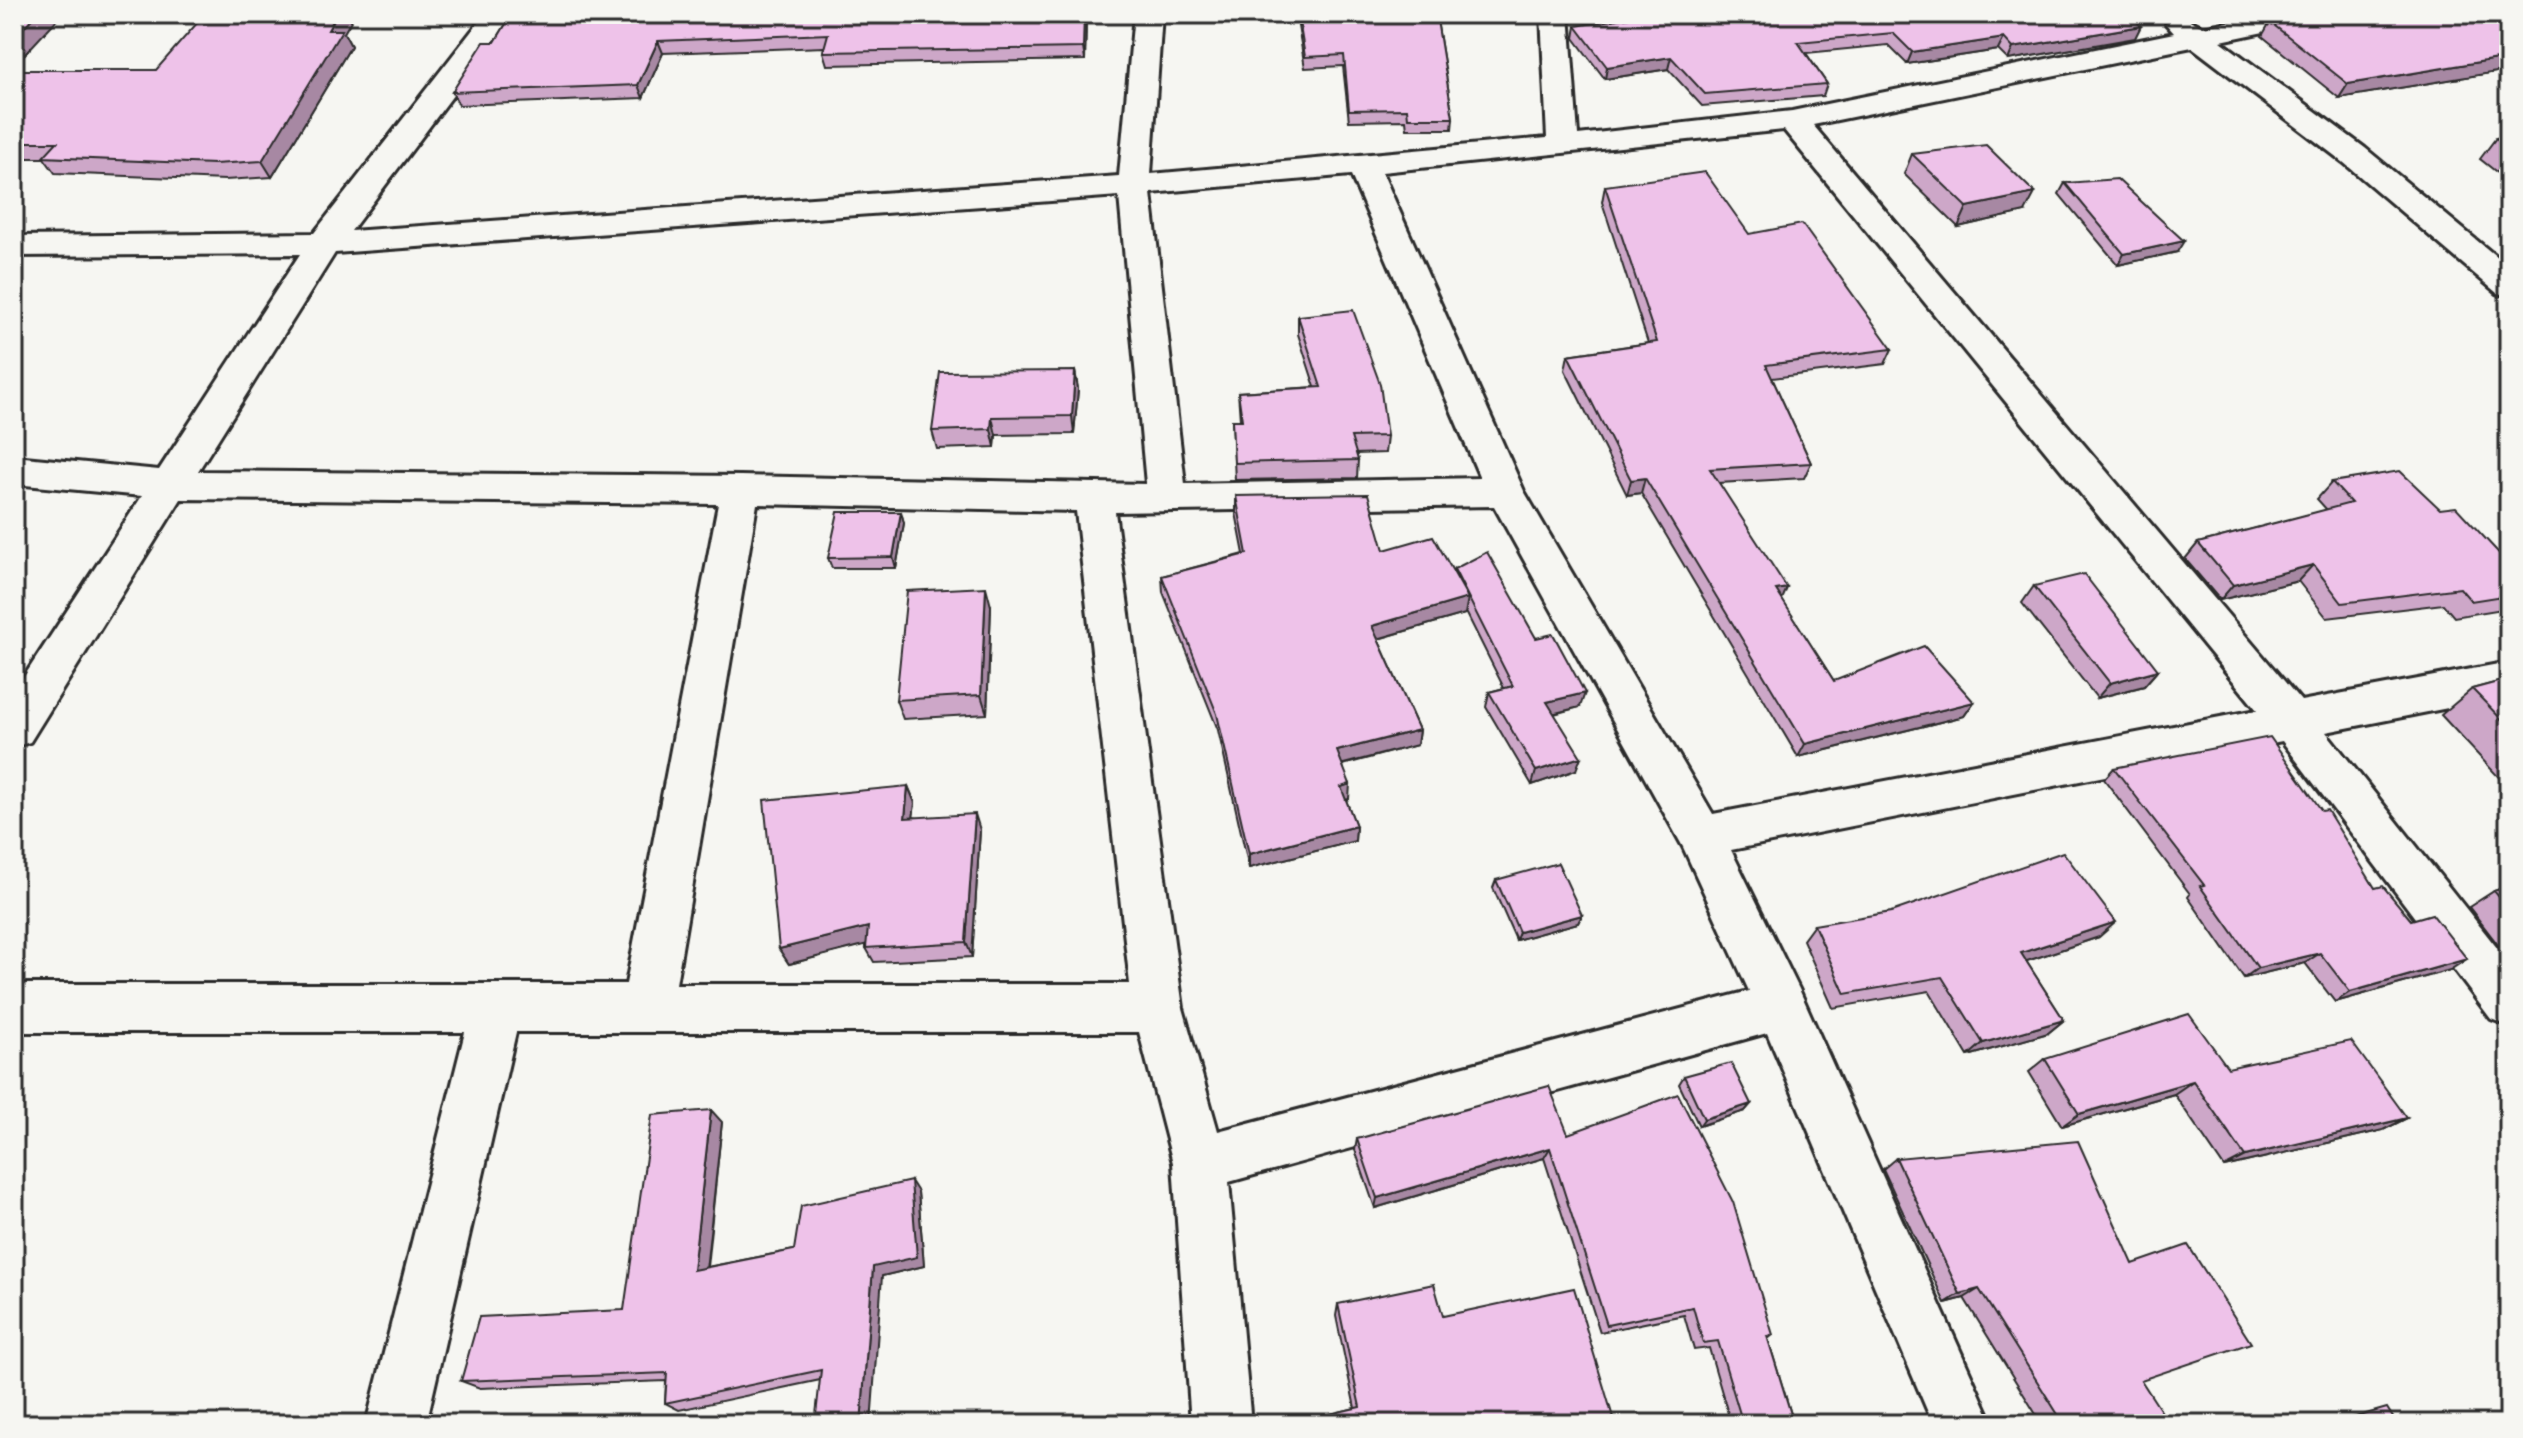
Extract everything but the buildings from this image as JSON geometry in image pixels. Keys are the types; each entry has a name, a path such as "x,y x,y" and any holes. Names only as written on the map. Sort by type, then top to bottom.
{"street":[{"path":"14,729 324,243 500,14"},
{"path":"1148,14 1134,185 1167,499"},
{"path":"1555,14 1563,146"},
{"path":"2165,14 2354,155 2509,285"},
{"path":"14,246 324,243 1134,185 1563,146 1792,120 2196,35 2311,14"},
{"path":"1792,120 2290,719 2509,1002"},
{"path":"1362,163 1505,492 1701,836 1781,1006 1963,1424"},
{"path":"14,470 170,485 740,490 1167,499 1505,492"},
{"path":"647,1008 740,490"},
{"path":"1094,498 1158,1008 1200,1163 1221,1424"},
{"path":"1701,836 2290,719 2509,679"},
{"path":"1200,1163 1781,1006"},
{"path":"14,1008 1158,1008"},
{"path":"396,1424 496,1008"}]}
